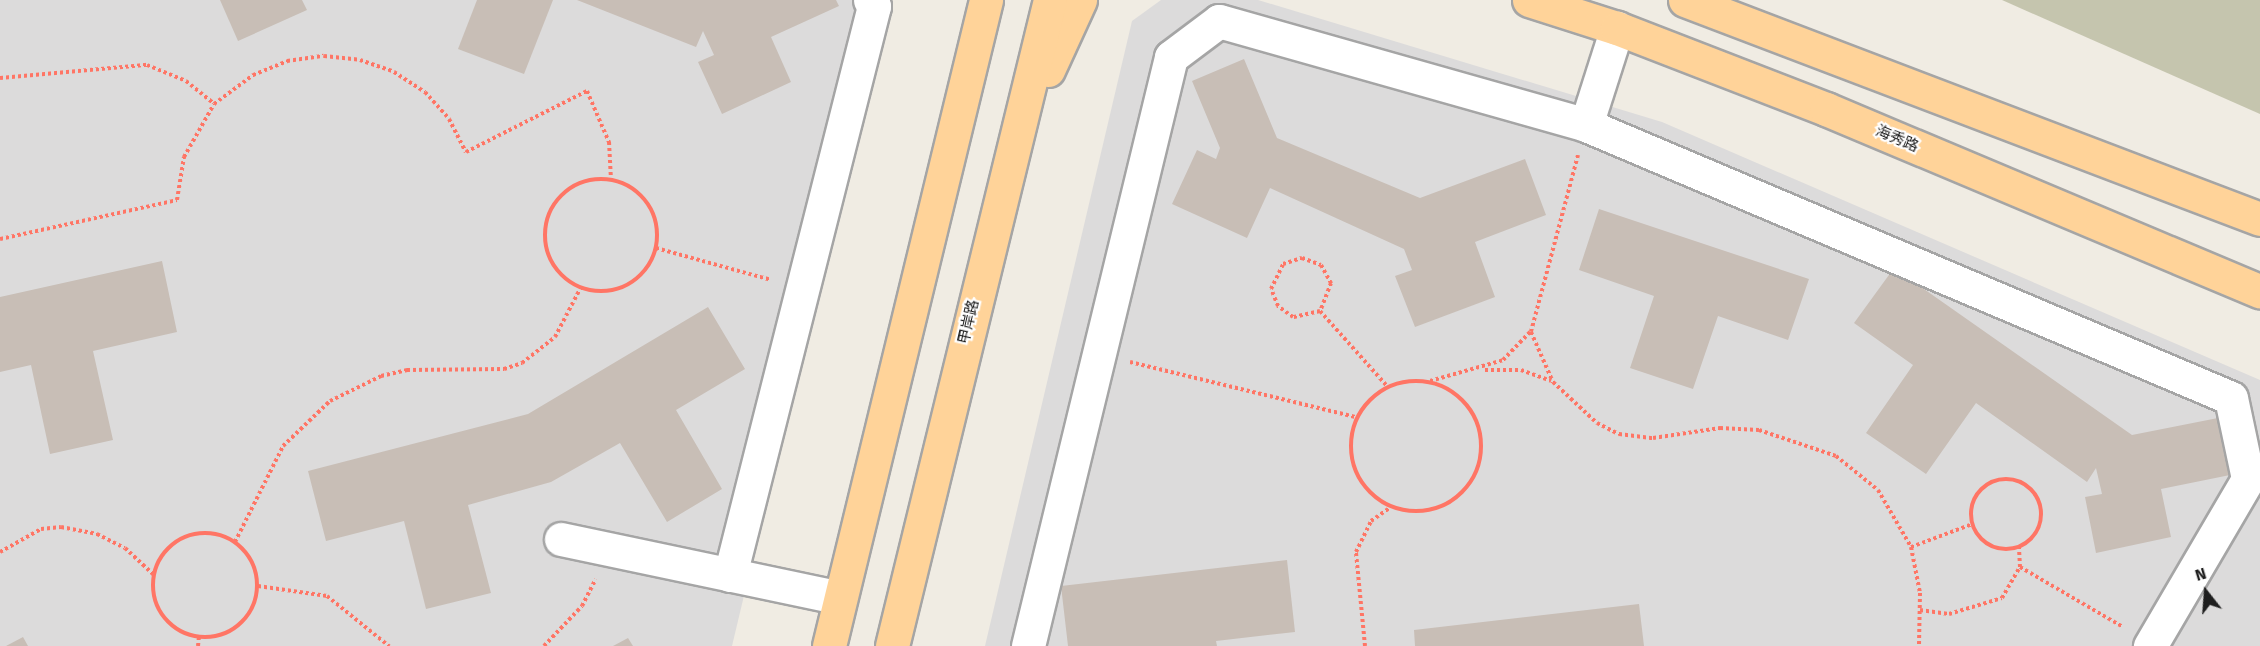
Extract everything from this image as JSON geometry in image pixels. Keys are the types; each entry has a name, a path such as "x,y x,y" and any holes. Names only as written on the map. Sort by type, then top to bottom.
{"main road":[{"path":"972,52 974,0"},
{"path":"829,646 986,0"},
{"name":"甲岸路","path":"892,646 1008,156 1050,0"},
{"path":"1008,156 1080,0"},
{"name":"海秀路","path":"1529,0 1617,28 2260,291"},
{"path":"1685,0 2260,219"}],"street":[{"path":"730,575 874,6 870,0"},
{"path":"1028,646 1171,57 1219,21 1586,125 2231,398 2248,479 2151,645"},
{"path":"1586,125 1617,28"},
{"path":"561,539 840,598"}],"path":[{"path":"0,239 177,200 184,157 214,104 254,75 288,61 324,56 360,60 394,72 424,92 449,119 466,152 587,91 609,142 611,180"},
{"path":"0,78 147,65 186,81 214,104"},
{"path":"1482,370 1503,360 1531,332 1586,125"},
{"path":"611,180 644,198 654,213 656,248 636,279 619,288 581,287 553,263 546,226 564,193 579,183 611,180"},
{"path":"656,248 802,289"},
{"path":"1312,260 1327,273 1330,294 1320,311 1293,316 1278,306 1271,289 1282,264 1312,260"},
{"path":"235,542 283,446 330,401 381,376 407,370 504,369 522,363 555,337 581,287"},
{"path":"1320,311 1387,386"},
{"path":"1531,332 1553,382"},
{"path":"1099,354 1356,417"},
{"path":"1391,507 1359,479 1350,438 1356,417 1387,386 1430,381 1482,370 1521,370 1553,382 1597,423 1619,434 1653,438 1720,428 1759,430 1836,456 1878,490 1911,547 1920,610 1919,646"},
{"path":"1365,646 1356,552 1371,521 1391,507 1434,509 1469,485 1479,465 1478,422 1467,404 1430,381"},
{"path":"2000,479 2023,483 2042,511 2036,532 2019,546 1986,543 1973,524 1980,490 2000,479"},
{"path":"1911,547 1973,524"},
{"path":"0,552 41,529 61,527 97,534 125,548 154,575"},
{"path":"211,534 235,542 251,562 258,586 246,618 225,632 200,637 169,623 158,609 154,575 160,559 185,536 211,534"},
{"path":"1920,610 1978,609 2002,598 2020,567 2019,546"},
{"path":"544,646 582,606 603,548"},
{"path":"2020,567 2151,645"},
{"path":"258,586 327,596 389,646"},
{"path":"198,646 200,637"}],"shaded area":[{"path":"0,0 886,0 732,646 0,646"},
{"path":"1161,0 1258,0 1662,122 2260,380 2260,646 985,646 1132,21"},
{"path":"2002,0 2260,0 2260,114"}],"building":[{"path":"220,0 302,0 307,10 238,41"},
{"path":"477,0 553,0 524,74 458,49"},
{"path":"577,0 836,0 839,6 771,37 791,82 722,114 698,62 714,55 703,31 696,47"},
{"path":"1244,59 1277,138 1420,198 1525,159 1546,215 1475,242 1495,297 1415,327 1395,276 1412,270 1404,249 1270,188 1247,238 1172,204 1197,150 1216,159 1220,148 1192,81"},
{"path":"1599,209 1809,279 1788,340 1718,316 1693,389 1630,368 1654,296 1579,270"},
{"path":"162,261 177,332 93,351 113,440 50,454 31,365 0,372 0,297"},
{"path":"1894,268 2132,435 2223,417 2235,474 2161,489 2171,537 2096,553 2085,497 2102,494 2096,468 2087,482 1976,403 1926,474 1866,433 1913,365 1854,323"},
{"path":"708,307 745,369 676,410 722,489 667,522 620,443 551,482 468,505 491,593 426,609 404,521 326,541 308,471 528,414"},
{"path":"1287,560 1295,632 1216,641 1217,646 1068,646 1061,586"},
{"path":"1639,604 1644,646 1415,646 1414,630"},
{"path":"23,637 28,646 6,646"},
{"path":"628,638 633,646 613,646"}]}
